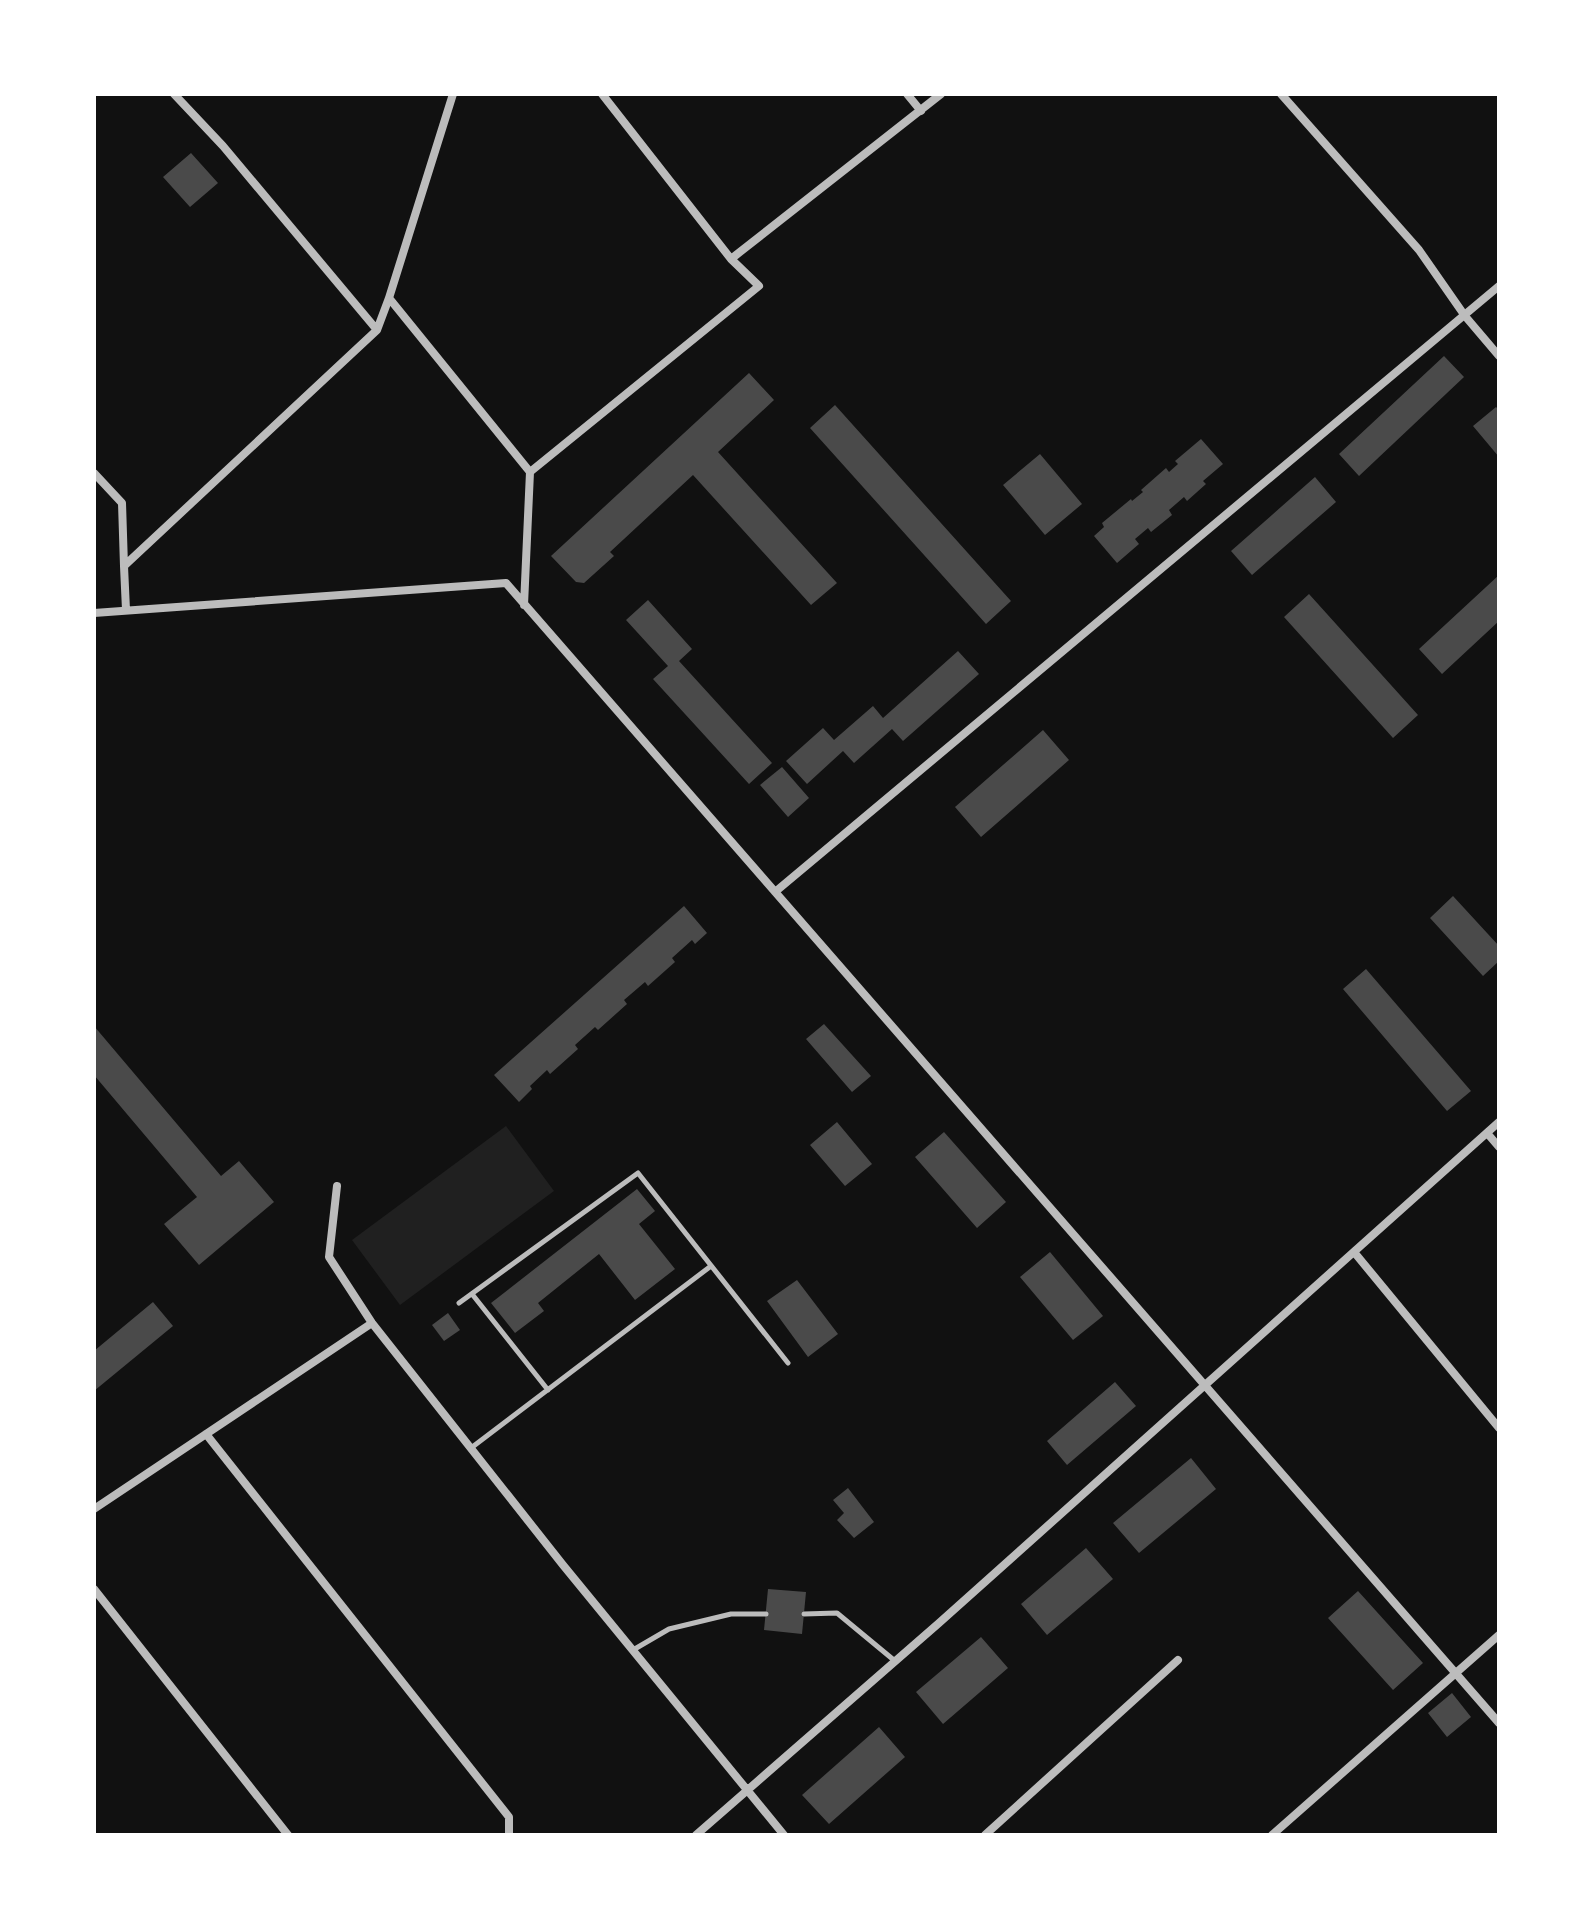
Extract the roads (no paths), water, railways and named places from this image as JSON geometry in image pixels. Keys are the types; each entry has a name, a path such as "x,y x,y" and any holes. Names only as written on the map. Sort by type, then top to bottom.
{"street":[{"path":"174,94 223,146 377,330"},
{"path":"124,566 377,330 453,94"},
{"path":"530,472 759,286 731,259 602,94"},
{"path":"907,94 921,111"},
{"path":"731,259 941,94"},
{"path":"1281,94 1419,250 1465,316 1499,356"},
{"path":"775,892 1499,286"},
{"path":"389,298 530,472 524,605"},
{"path":"94,473 122,503 126,610"},
{"path":"94,613 506,583 1499,1723"},
{"path":"696,1835 1499,1122"},
{"path":"1487,1133 1499,1147"},
{"path":"337,1186 329,1257 372,1323 784,1835"},
{"path":"1354,1252 1499,1428"},
{"path":"94,1509 372,1323"},
{"path":"206,1434 509,1817 509,1835"},
{"path":"94,1589 288,1835"},
{"path":"1272,1835 1499,1635"},
{"path":"985,1835 1178,1660"}],"lane":[{"path":"459,1303 638,1173 788,1363"},
{"path":"470,1448 711,1266"},
{"path":"472,1294 548,1390"},
{"path":"804,1614 837,1613 895,1661"},
{"path":"633,1650 669,1629 731,1614 766,1614"}]}
